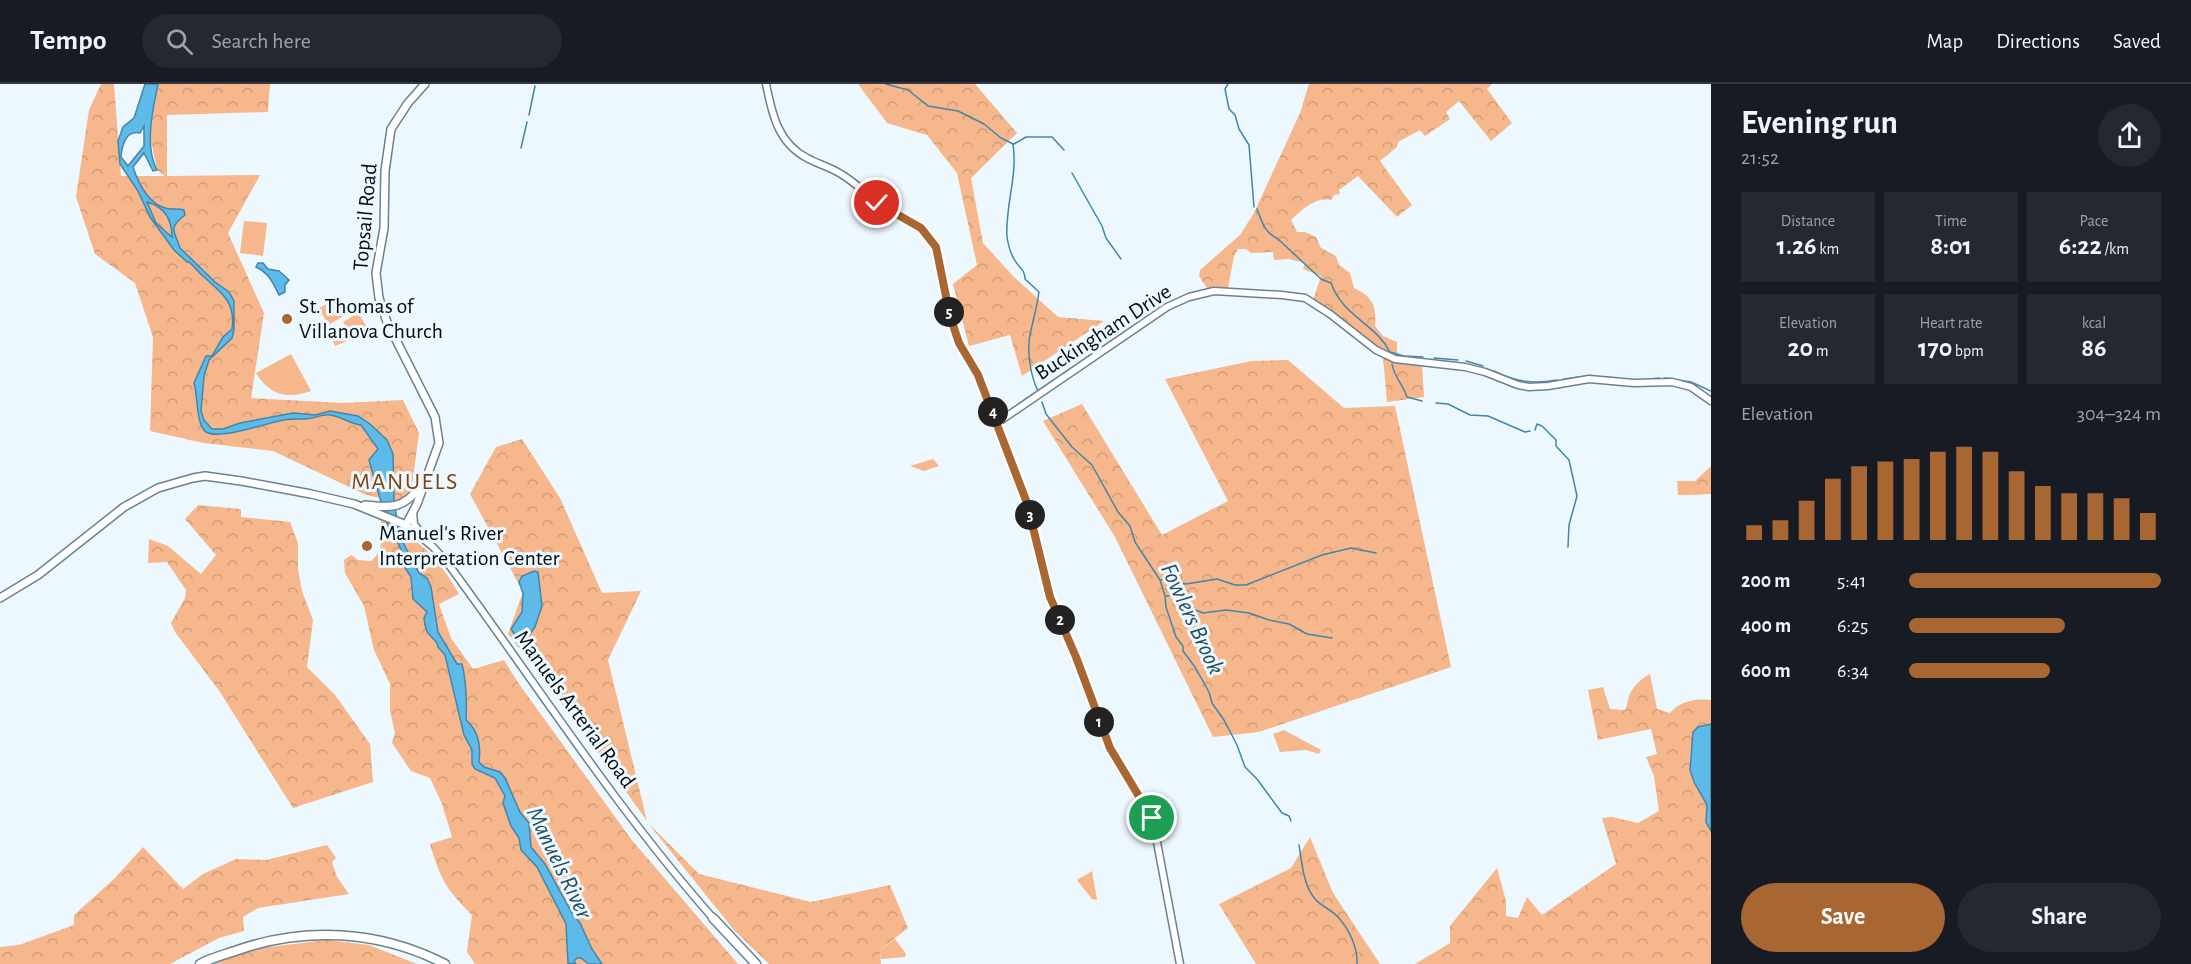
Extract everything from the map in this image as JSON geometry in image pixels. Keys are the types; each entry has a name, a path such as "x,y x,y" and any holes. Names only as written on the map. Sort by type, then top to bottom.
{"highway":[{"path":"712,918 748,964"},
{"path":"712,918 756,964"},
{"path":"200,964 251,945 295,936 339,934 382,940 422,952 445,964"}],"main road":[{"name":"Topsail Road","path":"402,524 413,512 439,443 435,417 387,322 379,298 376,273 384,228 385,171 391,129 408,103 425,84"},
{"path":"0,598 38,575 124,507 158,488 181,480 205,476 279,487 377,510 402,524"},
{"path":"377,510 398,506 408,501 426,480"}],"street":[{"path":"766,84 776,124 793,148 806,158 843,175 880,205 919,227 933,242 940,258 946,301 959,343 978,375 1027,503 1050,597 1076,657 1110,748 1153,821 1180,964"},
{"name":"Buckingham Drive","path":"997,423 1167,307 1187,298 1214,291 1305,298 1330,314 1376,350 1395,359 1466,367 1529,387 1589,379 1634,383 1672,382 1691,387 1711,401"},
{"path":"413,512 414,524 432,546"},
{"name":"Manuels Arterial Road","path":"402,524 432,546 446,561 569,734 680,881 712,918"}],"green space":[{"path":"101,84 114,84 121,176 165,176 157,170 150,135 158,84 270,84 268,112 167,115 167,176 260,175 228,233 264,313 251,398 343,403 403,400 419,433 411,493 394,502 364,494 273,451 204,443 150,431 153,337 135,283 95,254 76,197 89,110"},
{"path":"858,84 975,84 1017,133 971,178 983,243 1013,276 1058,317 1104,321 1022,376 1010,335 969,346 953,284 977,265 957,173 927,135 887,123"},
{"path":"1309,84 1492,84 1487,89 1512,123 1491,141 1459,101 1446,112 1450,119 1425,136 1420,130 1398,142 1397,147 1380,161 1412,205 1397,217 1358,176 1339,190 1340,194 1334,195 1331,200 1314,202 1291,220 1297,232 1305,232 1316,237 1321,248 1336,256 1339,265 1350,273 1354,288 1365,294 1372,302 1375,326 1383,336 1397,342 1397,357 1382,351 1313,300 1321,276 1303,269 1305,263 1289,259 1274,260 1273,252 1251,253 1246,249 1238,249 1234,256 1228,288 1207,288 1199,276 1200,270 1240,235 1254,213 1300,113"},
{"path":"244,221 267,223 263,256 240,253"},
{"path":"333,301 342,317 328,325 319,308"},
{"path":"358,313 369,330 353,339 343,322"},
{"path":"344,331 347,341 335,346 331,336"},
{"path":"291,354 311,391 294,395 280,394 267,387 256,373"},
{"path":"1383,357 1395,362 1422,365 1424,397 1387,402"},
{"path":"1288,360 1344,408 1395,406 1451,667 1259,732 1213,737 1115,537 1043,421 1082,404 1162,535 1228,501 1165,379 1252,361"},
{"path":"522,439 560,498 602,593 641,591 608,660 647,821 582,730 508,634 523,592 470,494 496,447"},
{"path":"933,459 939,466 924,471 910,466"},
{"path":"1711,466 1711,494 1693,495 1695,481"},
{"path":"1677,481 1695,481 1696,488 1692,490 1693,495 1678,495"},
{"path":"198,505 241,509 241,517 290,522 298,543 298,569 302,591 313,620 307,667 335,695 370,744 373,782 293,808 220,692 175,632 171,623 185,598 186,590 167,562 148,563 149,539 168,546 201,574 216,555 185,519"},
{"path":"381,520 416,541 436,560 452,582 459,594 439,604 451,638 473,669 504,660 631,839 738,964 475,964 467,952 472,915 445,883 430,844 452,837 442,804 430,778 411,771 392,743 395,733 390,711 390,684 374,650 364,606 345,573 344,560 351,555 358,560 371,561 375,557 381,543"},
{"path":"1650,674 1657,709 1670,713 1689,701 1711,700 1711,724 1698,727 1692,748 1690,769 1694,783 1706,801 1708,824 1711,831 1711,964 1415,964 1450,943 1450,926 1497,868 1506,901 1506,916 1518,918 1527,897 1542,915 1616,864 1602,818 1612,817 1638,823 1659,811 1654,776 1646,757 1657,754 1651,729 1598,740 1588,690 1603,687 1610,709 1625,710 1633,689"},
{"path":"1284,730 1321,750 1319,754 1306,750 1280,752 1273,734"},
{"path":"648,823 699,874 811,902 890,885 908,928 880,950 881,964 769,964 734,930"},
{"path":"1310,837 1333,893 1380,964 1256,964 1219,904 1291,868"},
{"path":"327,845 336,858 332,862 337,877 349,894 258,908 243,917 244,931 219,938 170,964 0,964 0,947 19,945 74,925 74,915 114,879 143,847 183,889 203,874 236,859 266,860"},
{"path":"1092,871 1097,900 1092,899 1077,880"},
{"path":"895,939 906,954 905,957 881,959 880,950"},
{"path":"327,940 369,945 417,964 214,964 252,949"}],"water":[{"path":"145,84 158,84 150,139 157,170 153,171 144,153 133,167 141,185 154,202 165,208 184,210 185,215 174,227 180,248 215,282 229,292 234,301 232,338 209,360 204,376 201,411 204,420 212,429 223,429 240,423 293,413 315,415 330,411 358,416 387,440 393,454 397,531 419,573 427,578 431,587 438,632 457,664 462,664 466,692 466,720 474,729 478,739 479,762 484,767 500,772 505,778 520,812 529,823 531,847 545,864 602,964 589,964 581,958 574,961 576,964 568,963 566,924 537,867 521,850 519,838 511,826 503,803 505,796 495,778 475,769 472,764 472,750 464,735 445,655 427,632 424,618 427,612 413,599 411,577 404,566 402,551 387,523 369,460 378,449 361,425 328,415 283,420 242,431 213,434 206,432 200,423 194,383 206,356 212,356 223,337 232,329 232,311 226,298 174,250 150,217 138,191 120,164 118,141 123,127 134,118","holes":["144,126 144,146 128,166 121,157 124,143 128,136 140,133","147,202 158,207 169,219 172,237 156,223"]},
{"path":"258,263 263,263 268,269 279,271 289,280 285,285 285,292 279,295 273,282 256,267"},
{"path":"534,571 538,572 542,606 535,627 526,640 519,641 511,629 522,612 523,593 519,582 522,576"},
{"path":"1711,724 1711,831 1706,822 1707,805 1690,770 1693,732 1698,727"}],"waterway":[{"name":"Fowlers Brook","path":"886,84 908,90 928,106 958,111 984,124 1001,138 1013,144"},
{"path":"1228,84 1225,89 1229,109 1235,115 1239,129 1249,145 1254,207"},
{"path":"529,115 535,86"},
{"path":"521,148 527,122"},
{"path":"1014,144 1026,137 1052,137 1064,150"},
{"name":"Fowlers Brook","path":"1013,144 1014,168 1007,237 1013,257 1023,270 1025,279 1039,292 1029,345 1031,369 1038,391"},
{"path":"1072,173 1102,226 1106,238 1121,259"},
{"path":"1257,209 1264,226 1270,233 1321,279 1331,283 1343,304 1376,333 1390,352 1404,356 1423,357"},
{"path":"1434,358 1458,360"},
{"path":"1466,361 1483,366"},
{"path":"1392,364 1407,397 1422,401"},
{"path":"1494,371 1509,378 1525,381 1557,380"},
{"path":"1564,379 1600,377"},
{"path":"1605,377 1615,378"},
{"path":"1642,380 1659,378"},
{"path":"1665,378 1691,382 1711,391"},
{"name":"Fowlers Brook","path":"1042,402 1046,414 1072,447 1092,465 1118,512 1130,526 1135,542 1160,580 1176,637 1209,692 1212,703 1224,720 1245,767 1291,821"},
{"path":"1436,403 1448,404 1470,415 1488,416 1525,432 1530,431"},
{"path":"1535,430 1537,424 1542,426 1556,440 1556,446 1569,460 1577,496 1569,525 1568,547"},
{"path":"1161,580 1168,579 1186,584 1217,579 1235,585 1246,585 1322,555 1351,548 1376,553"},
{"path":"1166,596 1177,595 1193,609 1203,613 1226,610 1249,613 1289,624 1307,634 1332,638"},
{"name":"Fowlers Brook","path":"1299,845 1308,887 1315,899 1336,915 1346,927 1354,945 1357,964"}],"place":[{"name":"St. Thomas of Villanova Church","path":"287,319"},
{"name":"Manuel's River Interpretation Center","path":"367,546"}],"district":[{"name":"MANUELS","path":"405,482"}],"route":[{"path":"877,203 921,228 936,247 950,316 959,343 978,375 1027,503 1050,597 1076,657 1110,748 1152,818"}],"water label":[{"name":"Manuels River","path":"559,863"}]}
